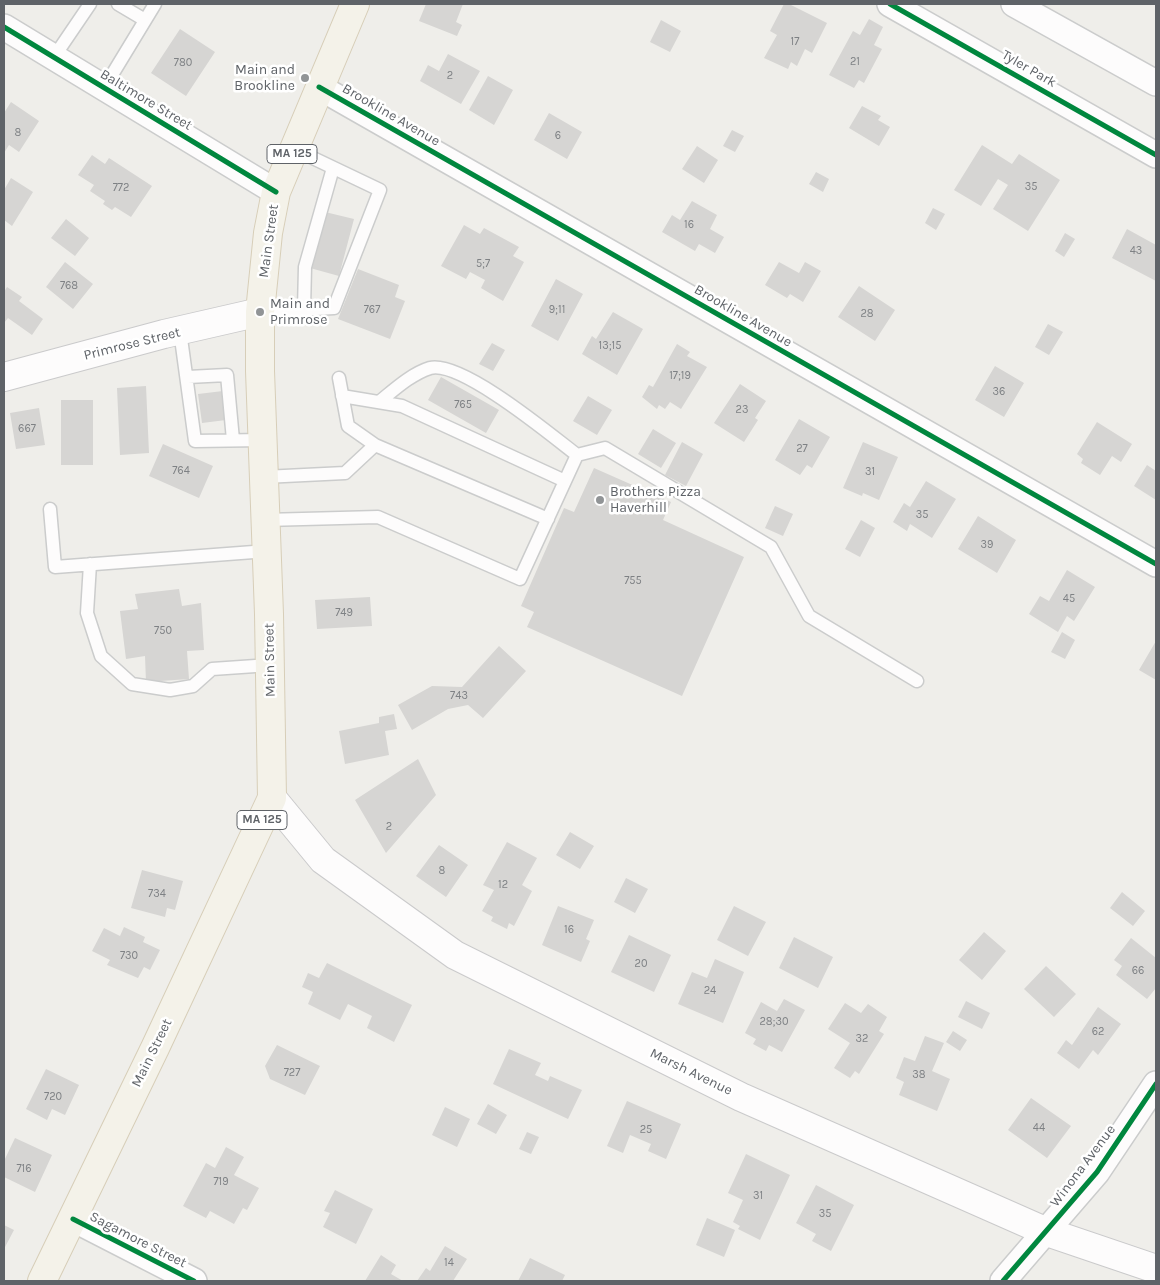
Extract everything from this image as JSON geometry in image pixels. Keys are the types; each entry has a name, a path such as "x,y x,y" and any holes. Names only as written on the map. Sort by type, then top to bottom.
{"main road":[{"name":"Main Street","path":"42,1281 272,798 260,312 268,233 276,192 355,4"},
{"name":"Primrose Street","path":"4,377 260,312"},
{"name":"Marsh Avenue","path":"272,798 322,860 455,955 741,1097 1047,1232 1156,1269"}],"street":[{"name":"Tyler Park","path":"890,4 1156,155"},
{"path":"1014,4 1156,83"},
{"name":"Baltimore Street","path":"4,27 276,192"},
{"name":"Brookline Avenue","path":"319,87 1156,564"},
{"name":"Winona Avenue","path":"1003,1281 1097,1172 1156,1084"},
{"name":"Sagamore Street","path":"72,1219 194,1281"}],"lane":[{"path":"54,57 90,4"},
{"path":"118,4 145,20"},
{"path":"104,88 155,4"},
{"path":"260,312 334,308 380,190 294,149"},
{"path":"304,310 305,268 333,168"},
{"path":"180,331 188,377 195,442 263,440"},
{"path":"379,402 414,376 430,368 440,368 454,372 512,405 577,455"},
{"path":"188,377 227,375 233,440"},
{"path":"339,378 348,426 376,445 548,519"},
{"path":"342,396 402,406 565,481"},
{"path":"264,476 345,473 376,445"},
{"path":"577,455 605,448 771,548 809,616 917,681"},
{"path":"266,520 378,517 520,579 577,455"},
{"path":"50,509 55,567 267,551"},
{"path":"90,564 87,613 101,656 132,684 170,690 193,686 212,669 270,665"}],"building":[{"path":"426,4 463,4 456,22 462,25 457,36 419,21"},
{"path":"784,4 789,4 827,23 812,53 805,49 797,66 791,62 788,69 764,58 777,35 770,31"},
{"path":"869,19 883,27 874,45 882,49 864,83 859,80 854,88 829,75 853,31 860,35"},
{"path":"661,20 681,31 670,52 650,42"},
{"path":"180,29 215,52 186,96 151,73"},
{"path":"448,54 480,71 461,104 420,81 428,65 439,71"},
{"path":"488,76 513,90 494,125 469,110"},
{"path":"11,102 39,121 19,152 9,145 4,153 4,113"},
{"path":"862,106 881,116 878,120 890,127 879,146 849,128"},
{"path":"549,113 582,132 567,159 534,140"},
{"path":"732,130 744,136 735,152 723,146"},
{"path":"982,145 1012,164 1019,154 1060,180 1028,231 993,209 1008,185 998,179 981,206 954,190"},
{"path":"697,146 718,160 704,183 682,169"},
{"path":"92,155 105,164 109,158 152,186 131,217 115,207 112,210 103,204 105,201 90,191 94,185 78,175"},
{"path":"816,172 829,179 823,192 809,184"},
{"path":"11,178 33,192 12,226 4,220 4,190"},
{"path":"692,201 717,215 710,229 724,237 715,253 699,244 695,251 662,232 672,215 680,220"},
{"path":"933,208 945,214 936,230 925,223"},
{"path":"325,212 354,219 339,276 310,268"},
{"path":"66,219 89,238 75,256 51,238"},
{"path":"464,225 480,234 484,228 519,247 513,256 524,262 503,301 481,288 485,280 470,272 466,279 441,266"},
{"path":"1127,229 1156,245 1156,281 1112,258"},
{"path":"1065,233 1075,239 1064,257 1055,251"},
{"path":"65,262 93,284 73,309 46,287"},
{"path":"779,262 799,273 805,262 821,271 803,302 790,294 787,298 765,285"},
{"path":"358,269 399,285 395,297 405,301 390,339 338,319"},
{"path":"556,279 583,294 558,341 531,326"},
{"path":"859,286 895,310 875,341 838,317"},
{"path":"7,287 22,297 19,301 43,319 32,335 8,318 4,323 4,292"},
{"path":"613,312 643,329 617,375 582,354 592,336 596,339"},
{"path":"1048,324 1063,332 1049,355 1035,347"},
{"path":"492,343 505,350 493,371 479,364"},
{"path":"677,344 690,352 687,356 707,367 681,409 670,402 665,409 659,405 657,409 642,397 649,385 653,387"},
{"path":"995,366 1024,383 1004,417 975,400"},
{"path":"441,377 499,410 486,433 428,400"},
{"path":"740,384 766,401 755,418 758,420 744,442 714,423"},
{"path":"146,386 149,453 120,455 117,388"},
{"path":"223,391 226,420 202,423 198,394"},
{"path":"588,396 612,410 597,435 573,421"},
{"path":"61,400 93,400 93,465 61,465"},
{"path":"39,408 45,445 16,449 10,413"},
{"path":"799,419 830,437 812,468 807,465 800,475 775,460"},
{"path":"1097,422 1132,444 1121,462 1112,456 1100,475 1081,463 1083,459 1077,454"},
{"path":"653,429 676,443 661,468 638,454"},
{"path":"682,442 703,454 686,486 665,475"},
{"path":"863,442 898,457 879,500 863,493 862,496 843,488"},
{"path":"163,444 213,466 199,498 149,476"},
{"path":"1147,465 1156,471 1156,500 1134,486"},
{"path":"594,468 671,502 663,520 744,557 682,696 527,627 534,612 521,606 564,508 574,512"},
{"path":"926,481 956,499 932,538 910,524 907,531 893,522 904,503 910,507"},
{"path":"775,506 793,514 783,536 765,528"},
{"path":"978,516 1016,540 997,573 958,549"},
{"path":"861,520 875,528 860,557 845,549"},
{"path":"1067,570 1095,587 1074,621 1067,616 1058,632 1029,614 1040,596 1049,601"},
{"path":"179,589 182,606 201,603 204,650 187,651 189,679 146,682 145,656 126,659 120,611 138,609 135,594"},
{"path":"370,597 372,626 317,629 315,600"},
{"path":"1062,632 1075,640 1065,659 1051,652"},
{"path":"1156,641 1156,680 1139,670"},
{"path":"499,646 526,671 483,718 468,705 448,709 412,730 398,705 432,686 462,687"},
{"path":"394,714 397,729 385,731 389,755 345,764 339,731 379,723 379,717"},
{"path":"418,759 436,795 386,853 355,800"},
{"path":"570,832 594,846 580,869 556,855"},
{"path":"507,842 537,858 522,885 532,891 514,926 509,923 507,929 491,921 493,917 482,911 494,890 483,885"},
{"path":"439,845 468,865 446,897 416,876"},
{"path":"142,870 183,881 175,910 167,908 165,917 131,908"},
{"path":"626,878 648,889 635,913 614,902"},
{"path":"1122,892 1145,911 1133,926 1110,908"},
{"path":"558,906 594,920 586,939 590,941 581,962 542,945"},
{"path":"734,906 766,922 748,956 717,940"},
{"path":"124,927 145,937 143,942 160,950 150,970 144,967 138,978 107,965 110,960 92,951 104,928 120,936"},
{"path":"984,932 1006,951 982,980 959,960"},
{"path":"629,935 671,955 654,992 611,972"},
{"path":"794,937 833,957 818,988 779,968"},
{"path":"1131,938 1156,958 1156,988 1147,999 1116,975 1122,966 1114,960"},
{"path":"715,959 744,972 723,1023 678,1004 692,972 707,978"},
{"path":"327,963 412,1005 394,1042 367,1028 372,1016 348,1004 340,1020 308,1004 313,992 302,987 308,973 319,978"},
{"path":"1046,966 1076,994 1054,1017 1024,989"},
{"path":"784,999 805,1010 782,1052 769,1045 766,1051 753,1044 756,1039 745,1033 761,1002 777,1011"},
{"path":"966,1001 990,1013 982,1029 958,1017"},
{"path":"845,1003 861,1013 868,1004 887,1017 879,1031 884,1034 859,1074 855,1071 850,1078 834,1068 850,1043 828,1029"},
{"path":"1098,1007 1121,1024 1098,1055 1093,1050 1079,1069 1057,1053 1066,1040 1072,1045"},
{"path":"953,1031 967,1040 960,1051 946,1042"},
{"path":"925,1036 944,1043 932,1071 950,1079 937,1111 899,1095 904,1082 896,1078 904,1057 915,1061"},
{"path":"277,1045 320,1066 305,1095 270,1079 265,1066"},
{"path":"509,1049 541,1063 535,1075 548,1081 550,1076 582,1090 568,1119 493,1084"},
{"path":"46,1069 79,1085 65,1115 52,1109 47,1120 26,1109"},
{"path":"1031,1098 1071,1126 1047,1158 1008,1130"},
{"path":"627,1101 681,1124 666,1159 648,1151 651,1144 630,1135 623,1153 607,1146"},
{"path":"488,1104 507,1115 496,1134 477,1124"},
{"path":"445,1107 470,1119 457,1147 432,1135"},
{"path":"527,1132 539,1137 531,1154 519,1149"},
{"path":"15,1138 52,1155 35,1192 4,1177 4,1161"},
{"path":"226,1147 244,1157 234,1175 259,1188 247,1210 243,1208 234,1224 210,1211 206,1218 183,1206 206,1163 215,1168"},
{"path":"746,1154 790,1175 760,1240 738,1229 740,1226 733,1222 743,1200 728,1193"},
{"path":"816,1185 854,1205 831,1251 812,1241 816,1234 796,1223"},
{"path":"335,1190 373,1209 356,1244 323,1227 330,1213 324,1211"},
{"path":"707,1218 735,1230 724,1257 696,1245"},
{"path":"4,1225 14,1230 4,1249"},
{"path":"445,1246 467,1259 453,1281 417,1281 426,1268 430,1271"},
{"path":"381,1255 396,1265 391,1274 403,1281 365,1281"},
{"path":"530,1258 565,1275 562,1281 518,1281"}],"cycle path":[{"path":"890,4 1156,155"},
{"path":"4,27 276,192"},
{"path":"319,87 1156,564"},
{"path":"1003,1281 1097,1172 1156,1084"},
{"path":"73,1219 194,1281"}],"place":[{"name":"Main and Brookline","path":"305,78"},
{"name":"Main and Primrose","path":"260,312"},
{"name":"Brothers Pizza Haverhill","path":"600,500"}]}
